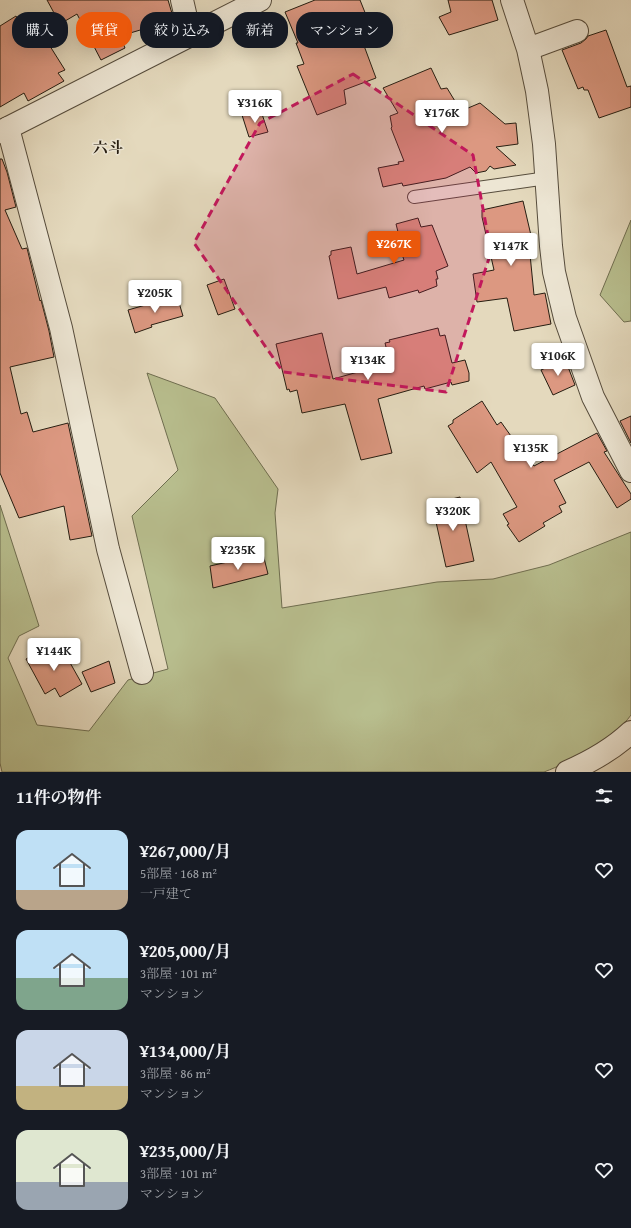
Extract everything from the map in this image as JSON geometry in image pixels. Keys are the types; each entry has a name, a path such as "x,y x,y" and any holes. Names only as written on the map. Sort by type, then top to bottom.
{"street":[{"path":"182,0 185,12"},
{"path":"224,18 260,0"},
{"path":"512,0 528,49 537,91 544,144 554,272 565,318 593,397 631,471"},
{"path":"528,49 577,31"},
{"path":"142,673 108,549 61,328 4,130 165,48"},
{"path":"567,772 601,755 631,732"}],"lane":[{"path":"414,197 547,178"}],"highlighted area":[{"path":"353,74 473,155 491,252 446,392 283,372 194,243 260,123"}],"green space":[{"path":"631,220 631,321 624,322 600,295"},
{"path":"147,373 215,398 278,489 275,513 282,608 437,582 493,579 549,565 631,532 631,715 614,733 592,749 544,772 2,772 0,763 0,505 39,626 19,636 8,658 37,725 89,731 128,680 168,669 132,516 178,470"}],"building":[{"path":"47,0 168,0 172,12 140,12 140,30 132,32 132,12 76,12 76,15 68,19 68,12 54,12"},
{"path":"315,0 360,0 365,12 296,12 296,38 288,19 288,12 285,12"},
{"path":"448,0 492,0 498,20 449,35 439,17 451,12"},
{"path":"12,18 12,48 51,48 65,70 58,73 64,81 28,101 24,93 0,107 0,26"},
{"path":"606,30 627,87 631,86 631,107 599,118 588,90 584,90 583,87 578,89 562,50 581,43 588,36"},
{"path":"95,48 125,48 101,60"},
{"path":"298,48 365,48 376,78 344,90 346,104 317,115 297,66 304,64"},
{"path":"431,68 441,89 447,88 461,111 480,103 505,124 516,123 518,144 496,147 516,165 494,169 490,166 486,171 476,173 470,167 446,178 403,186 402,183 383,187 378,168 399,164 398,162 404,161 391,128 390,116 398,113 383,88"},
{"path":"261,111 268,132 249,137 242,115"},
{"path":"0,159 2,159 7,172 16,207 5,210 22,249 27,248 49,331 54,357 10,367 21,414 27,412 33,432 68,423 92,536 70,540 64,506 19,518 0,473"},
{"path":"523,201 533,244 529,244 534,295 545,293 551,324 514,331 507,298 477,302 473,274 494,270 482,217 482,210"},
{"path":"418,218 421,227 432,225 448,266 436,271 438,279 436,279 437,286 419,293 418,290 389,298 386,287 338,299 329,256 331,255 331,251 351,247 357,274 404,260 396,237 399,236 396,224"},
{"path":"224,279 235,309 218,315 207,285"},
{"path":"177,296 183,316 151,325 152,327 135,333 128,310"},
{"path":"438,328 440,336 445,335 452,363 465,360 469,373 469,381 452,385 451,382 425,389 424,386 378,399 392,453 361,460 345,404 302,413 297,390 290,392 289,389 287,390 276,344 322,333 333,379 390,363 385,343 390,342 389,340"},
{"path":"565,359 575,385 553,395 541,370"},
{"path":"482,401 497,425 501,422 534,466 597,433 607,451 604,452 631,494 631,499 617,508 589,462 554,480 566,503 559,506 562,512 543,523 545,526 519,542 507,525 509,524 503,514 517,507 491,462 477,473 448,426 453,423 453,420"},
{"path":"631,416 631,443 620,421"},
{"path":"460,497 474,561 446,567 432,504"},
{"path":"263,554 268,574 213,588 210,566"},
{"path":"47,647 49,651 52,649 55,656 64,652 82,684 60,697 55,688 45,694 26,659"},
{"path":"109,661 115,683 91,692 82,672"}],"district":[{"name":"六斗","path":"108,148"}]}
